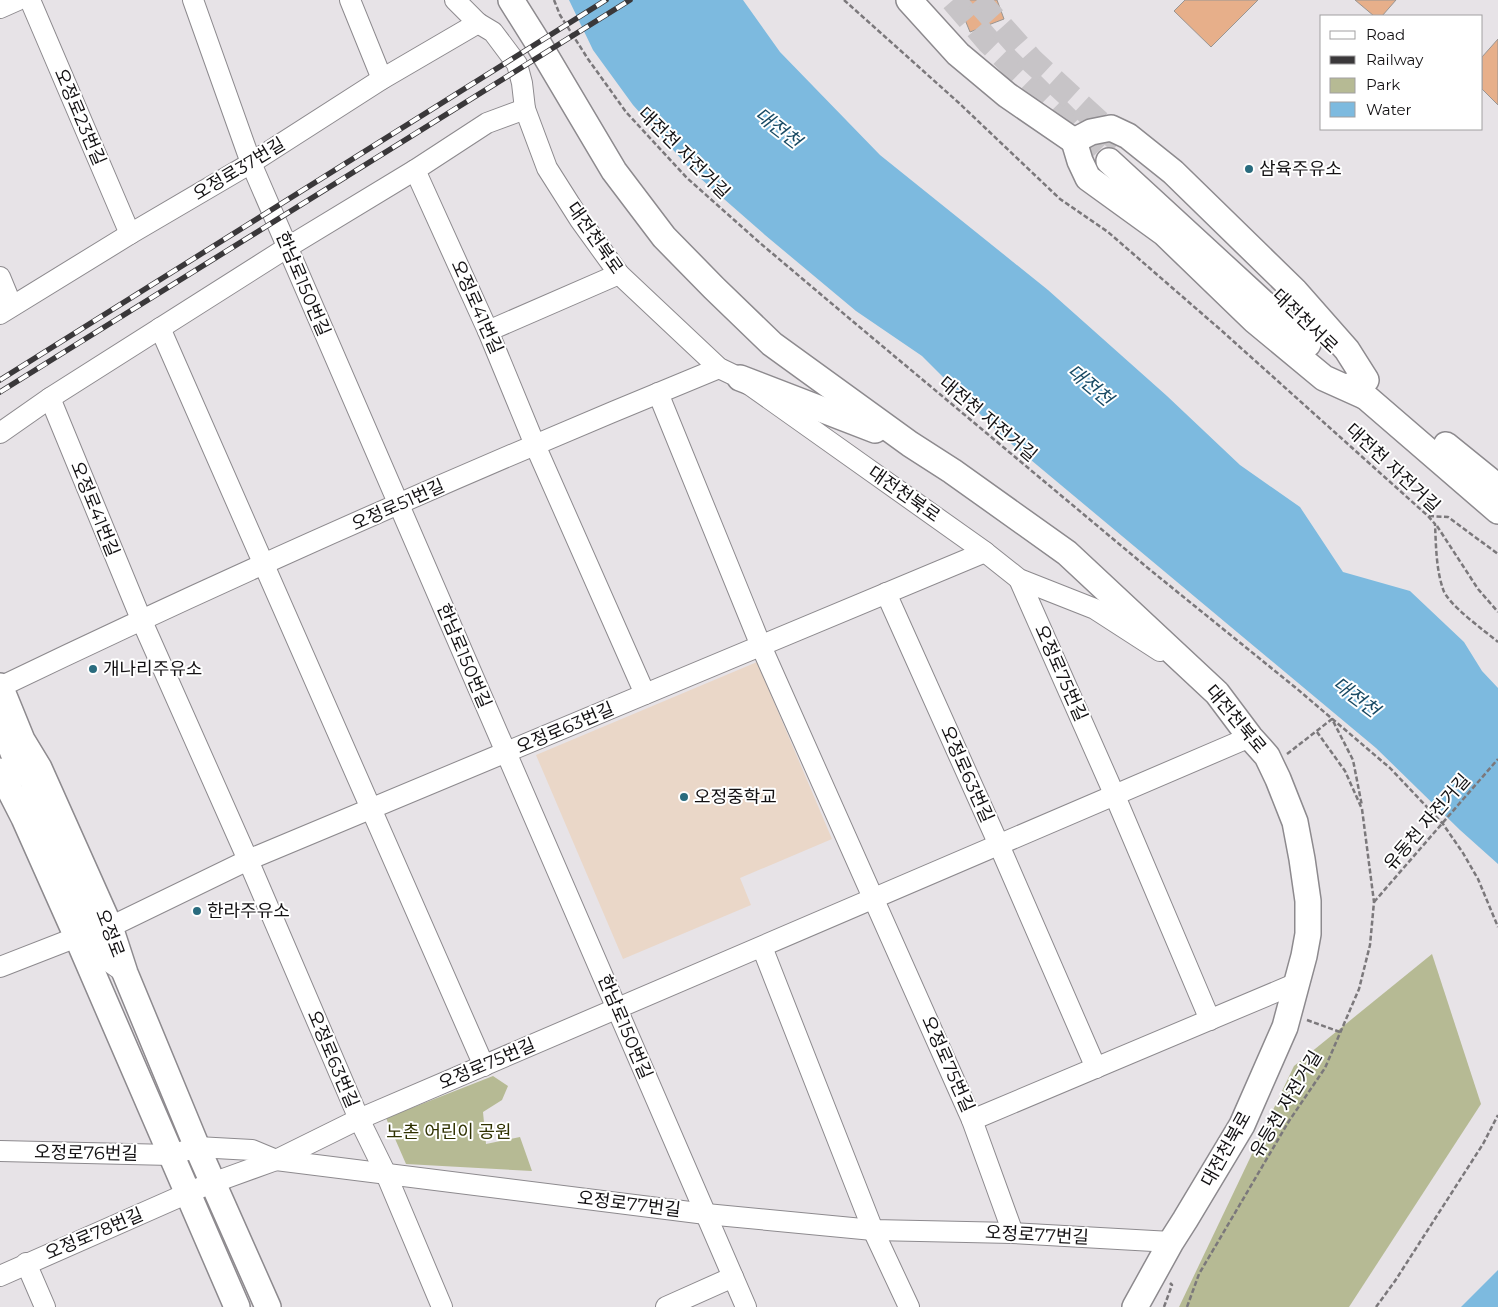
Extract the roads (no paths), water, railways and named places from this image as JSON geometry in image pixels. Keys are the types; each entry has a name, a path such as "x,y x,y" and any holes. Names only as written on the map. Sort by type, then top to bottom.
{"main road":[{"path":"909,0 958,54 1000,90 1074,141 1088,178 1164,232 1254,320 1324,378 1365,388"},
{"path":"516,2 614,171 664,237 714,288 772,344 910,444 1067,553 1195,673"},
{"path":"1074,141 1091,132 1111,128 1128,136 1173,172 1295,291 1347,350 1365,388 1452,472 1498,511"},
{"name":"대전천서로","path":"1115,152 1365,388 1498,487"},
{"path":"730,373 910,444"},
{"path":"1452,472 1474,504 1498,524"},
{"name":"대전천북로","path":"1136,1307 1171,1242 1242,1125 1285,1027 1308,934 1308,901 1295,822 1278,778 1267,756 1250,737 1217,693 1195,673"},
{"name":"오정로","path":"0,686 22,740 39,768 110,927 125,973 197,1147 268,1307"},
{"name":"오정로","path":"0,771 24,818 77,937 237,1307"}],"street":[{"path":"0,8 18,0"},
{"name":"오정로23번길","path":"30,0 130,234"},
{"name":"한남로150번길","path":"193,0 251,163 746,1307"},
{"path":"350,0 382,79"},
{"name":"대전천북로","path":"455,0 478,23 493,32 517,64 522,83 524,109 547,168 580,220 619,274 730,373 985,552 1019,579 1095,609 1195,673"},
{"name":"오정로37번길","path":"6,310 251,163 382,79 478,23"},
{"path":"0,433 50,398 487,123 524,109"},
{"name":"오정로41번길","path":"415,170 488,331 535,445"},
{"path":"488,331 619,274"},
{"path":"0,277 6,310"},
{"path":"160,328 368,810 484,1066"},
{"name":"오정로51번길","path":"0,686 141,619 535,445 658,393 730,373"},
{"path":"658,393 761,646 874,899"},
{"name":"오정로41번길","path":"50,398 141,619"},
{"path":"535,445 645,694"},
{"name":"오정로63번길","path":"110,927 248,860 985,552"},
{"name":"오정로75번길","path":"1019,579 1210,1020"},
{"name":"오정로63번길","path":"886,593 999,845"},
{"path":"141,619 248,860"},
{"path":"0,726 20,777 24,818"},
{"name":"오정로75번길","path":"213,1183 276,1160 359,1119 1250,737"},
{"path":"22,740 29,778 52,842 101,956 125,973"},
{"path":"999,845 1096,1068"},
{"name":"오정로63번길","path":"248,860 359,1119 386,1174"},
{"name":"오정로75번길","path":"874,899 972,1120 1013,1233"},
{"path":"0,967 77,937"},
{"path":"762,946 872,1230 909,1307"},
{"path":"972,1120 1297,983"},
{"path":"197,1147 252,1150 276,1160"},
{"name":"오정로76번길","path":"0,1151 171,1155 197,1147"},
{"name":"오정로77번길","path":"276,1160 706,1214 872,1230 1013,1233 1171,1242"},
{"path":"386,1174 442,1307"},
{"path":"188,1193 213,1183"},
{"name":"오정로78번길","path":"0,1276 188,1193"},
{"path":"26,1263 45,1307"},
{"path":"666,1307 733,1277"}],"water":[{"name":"대전천","path":"569,0 743,0 780,52 880,155 1048,290 1167,396 1240,465 1300,507 1343,572 1410,591 1464,642 1482,671 1498,688 1498,864 1460,830 1376,748 1001,435 922,356 856,311 692,171 633,105 593,50"},
{"path":"1498,1270 1498,1307 1461,1307"}],"tunnel":[{"path":"953,0 989,42 1109,161"},
{"path":"977,0 1032,61 1120,142"}],"railway":[{"path":"0,380 606,0"},
{"path":"0,392 630,0"}],"place":[{"name":"삼육주유소","path":"1249,169"},
{"name":"개나리주유소","path":"93,669"},
{"name":"오정중학교","path":"684,797"},
{"name":"한라주유소","path":"197,911"}],"park label":[{"name":"노촌 어린이 공원","path":"449,1132"}]}
